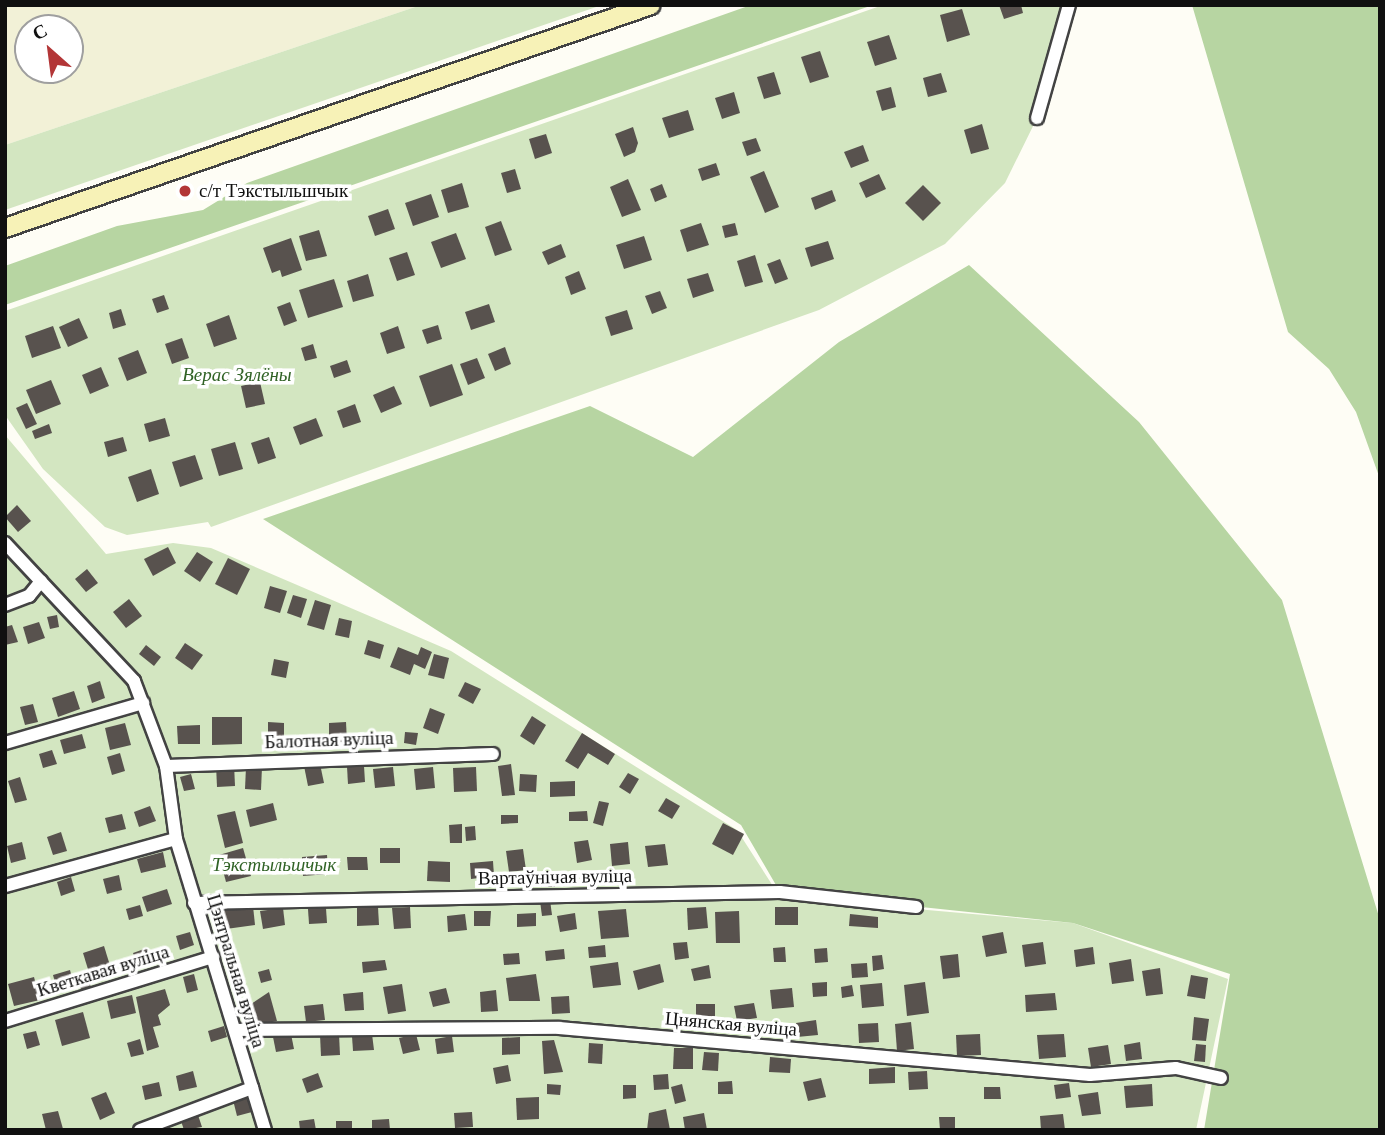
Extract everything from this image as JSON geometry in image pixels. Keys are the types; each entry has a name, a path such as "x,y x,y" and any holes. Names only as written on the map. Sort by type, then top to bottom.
{"main road":[{"path":"5,228 650,5"}],"street":[{"path":"1037,118 1069,5"},
{"name":"Цэнтральная вуліца","path":"5,543 134,681 166,766 176,839 265,1130"},
{"path":"5,606 29,596 41,581"},
{"path":"5,743 142,704"},
{"name":"Балотная вуліца","path":"166,766 493,754"},
{"path":"5,886 176,839"},
{"name":"Вартаўнічая вуліца","path":"194,903 780,892 916,907"},
{"name":"Кветкавая вуліца","path":"5,1021 213,957"},
{"name":"Цнянская вуліца","path":"235,1030 559,1028 1090,1075 1176,1068 1221,1078"},
{"path":"140,1130 252,1087"}],"green space":[{"path":"5,5 421,5 5,145"},
{"path":"421,5 602,5 5,210 5,145"},
{"path":"751,5 873,5 5,305 5,266 117,226 203,210 247,183"},
{"name":"Верас Зялёны","path":"883,5 1068,5 1037,118 1005,183 945,244 819,310 211,527 208,522 127,535 105,527 43,469 5,415 5,311"},
{"path":"1192,5 1380,5 1380,479 1356,412 1329,369 1288,332"},
{"path":"969,265 1139,422 1282,600 1380,920 1380,1130 1204,1130 1230,974 1073,923 780,892 741,825 263,519 590,406 693,457 839,342"},
{"name":"Тэкстыльшчык","path":"5,435 106,554 173,543 211,548 451,651 737,830 780,897 1073,923 1228,979 1196,1130 5,1130"}],"building":[{"path":"999,5 1021,5 1023,13 1004,19"},
{"path":"962,9 970,35 947,42 940,15"},
{"path":"889,35 897,59 875,66 867,42"},
{"path":"820,51 829,77 810,83 801,57"},
{"path":"774,72 781,94 764,99 757,77"},
{"path":"941,73 947,92 928,97 923,78"},
{"path":"891,87 896,107 882,111 876,91"},
{"path":"734,92 740,113 722,119 715,98"},
{"path":"688,110 694,130 669,138 662,118"},
{"path":"982,124 989,149 971,154 964,130"},
{"path":"633,127 638,143 635,152 624,157 615,134"},
{"path":"546,134 552,153 535,159 529,139"},
{"path":"756,138 761,151 747,156 742,142"},
{"path":"863,145 869,161 851,168 844,152"},
{"path":"716,163 720,175 702,181 698,169"},
{"path":"515,169 521,189 507,193 501,173"},
{"path":"764,171 779,207 765,213 750,177"},
{"path":"879,174 886,189 866,198 859,183"},
{"path":"628,179 641,210 622,217 610,187"},
{"path":"462,183 469,207 448,213 441,190"},
{"path":"662,184 667,197 655,202 650,189"},
{"path":"923,185 941,203 923,221 905,203"},
{"path":"832,190 836,201 815,210 811,198"},
{"path":"431,194 439,217 413,226 405,203"},
{"path":"388,209 395,229 375,236 368,216"},
{"path":"501,221 512,250 495,256 485,227"},
{"path":"701,223 709,245 687,252 680,230"},
{"path":"735,223 738,235 725,238 722,226"},
{"path":"319,230 327,256 306,261 299,236"},
{"path":"456,233 466,259 441,268 431,242"},
{"path":"644,236 652,260 624,269 616,245"},
{"path":"291,238 302,270 282,277 280,270 272,273 263,248"},
{"path":"828,241 834,259 811,267 805,248"},
{"path":"561,244 566,257 548,265 542,252"},
{"path":"407,252 415,275 397,281 389,258"},
{"path":"755,255 763,282 745,287 737,261"},
{"path":"780,259 788,279 775,284 767,264"},
{"path":"579,271 586,289 571,295 565,277"},
{"path":"708,273 714,291 693,298 687,279"},
{"path":"368,274 374,296 353,302 347,281"},
{"path":"334,279 343,307 308,318 299,290"},
{"path":"660,291 667,308 652,314 645,296"},
{"path":"164,295 169,309 157,313 152,299"},
{"path":"290,302 297,321 284,326 277,307"},
{"path":"489,304 495,322 471,330 465,312"},
{"path":"121,309 126,325 113,329 109,313"},
{"path":"627,310 633,329 611,336 605,317"},
{"path":"229,315 237,339 214,347 206,324"},
{"path":"79,318 88,338 68,347 59,327"},
{"path":"438,325 442,339 427,344 422,330"},
{"path":"53,326 61,348 32,358 25,336"},
{"path":"398,326 405,348 387,354 380,333"},
{"path":"182,338 189,358 172,364 165,344"},
{"path":"313,344 317,358 305,361 301,348"},
{"path":"505,347 511,364 495,371 488,354"},
{"path":"138,350 147,373 127,381 118,358"},
{"path":"477,358 485,378 468,385 460,364"},
{"path":"347,360 351,372 334,378 330,366"},
{"path":"452,364 463,395 430,407 419,376"},
{"path":"101,367 109,386 90,394 82,375"},
{"path":"51,380 61,404 36,414 26,390"},
{"path":"260,382 265,404 246,408 241,386"},
{"path":"394,386 402,404 381,413 373,395"},
{"path":"27,403 37,424 26,429 16,408"},
{"path":"355,404 361,422 343,428 337,411"},
{"path":"165,418 170,436 149,442 144,424"},
{"path":"316,418 323,436 300,445 293,427"},
{"path":"49,424 52,433 35,439 32,431"},
{"path":"123,437 127,451 108,457 104,442"},
{"path":"269,437 276,458 258,464 251,443"},
{"path":"235,442 243,469 219,476 211,449"},
{"path":"195,455 203,479 180,487 172,462"},
{"path":"151,469 159,494 137,502 128,477"},
{"path":"17,505 31,521 18,532 5,517"},
{"path":"168,547 176,563 153,576 144,559"},
{"path":"197,552 213,562 200,582 184,571"},
{"path":"228,558 250,569 237,595 215,584"},
{"path":"87,569 98,583 86,592 75,579"},
{"path":"270,586 287,591 280,613 264,608"},
{"path":"293,595 307,599 301,618 287,613"},
{"path":"129,599 142,616 126,628 113,612"},
{"path":"315,600 331,605 324,630 307,625"},
{"path":"57,615 59,627 50,629 47,617"},
{"path":"339,618 352,621 349,638 335,635"},
{"path":"39,622 45,638 28,644 23,627"},
{"path":"12,625 18,642 5,645 5,627"},
{"path":"368,640 384,645 380,659 364,654"},
{"path":"185,643 203,655 192,670 175,658"},
{"path":"146,645 161,657 154,666 139,654"},
{"path":"398,647 418,655 421,647 432,652 425,669 414,664 410,675 390,667"},
{"path":"434,654 449,658 444,679 428,675"},
{"path":"274,659 289,662 286,678 271,675"},
{"path":"100,681 105,698 92,703 87,686"},
{"path":"465,682 481,689 473,704 458,696"},
{"path":"74,691 80,709 58,717 52,698"},
{"path":"33,704 38,722 25,725 20,707"},
{"path":"430,708 445,714 438,734 423,728"},
{"path":"532,716 546,725 534,745 520,736"},
{"path":"212,717 242,717 242,744 212,745"},
{"path":"268,722 284,723 284,739 268,739"},
{"path":"346,722 347,742 329,743 329,723"},
{"path":"125,723 131,745 110,750 105,728"},
{"path":"200,725 200,744 178,744 177,726"},
{"path":"405,732 418,733 416,745 404,743"},
{"path":"582,733 615,754 608,765 588,753 578,769 565,761"},
{"path":"82,734 86,748 64,754 60,740"},
{"path":"52,750 57,764 43,768 39,754"},
{"path":"120,753 125,771 112,775 107,757"},
{"path":"234,764 235,786 217,787 216,765"},
{"path":"320,764 324,783 308,786 304,766"},
{"path":"511,764 515,795 502,796 498,766"},
{"path":"364,766 365,782 348,784 347,767"},
{"path":"246,767 262,767 261,790 245,789"},
{"path":"393,767 395,786 375,788 373,769"},
{"path":"433,767 435,788 416,790 414,769"},
{"path":"476,767 477,791 454,792 453,768"},
{"path":"628,773 639,779 630,794 619,787"},
{"path":"191,774 195,789 184,791 180,777"},
{"path":"520,774 537,775 536,792 519,791"},
{"path":"20,777 27,800 15,803 8,781"},
{"path":"575,781 575,796 550,797 550,782"},
{"path":"666,798 680,806 672,819 658,811"},
{"path":"599,801 609,803 603,826 593,823"},
{"path":"273,803 277,820 250,827 246,810"},
{"path":"150,806 156,821 139,827 134,812"},
{"path":"235,811 243,843 225,848 217,815"},
{"path":"587,811 588,821 569,821 569,812"},
{"path":"122,814 126,829 109,833 105,818"},
{"path":"501,815 518,815 518,823 501,824"},
{"path":"723,823 744,834 733,855 712,844"},
{"path":"462,824 462,843 450,843 449,825"},
{"path":"475,826 476,840 466,841 465,827"},
{"path":"61,832 67,851 53,855 47,837"},
{"path":"588,840 592,860 577,863 574,842"},
{"path":"22,842 26,859 11,863 7,846"},
{"path":"628,842 630,864 612,866 610,844"},
{"path":"665,844 668,865 648,867 645,846"},
{"path":"243,848 251,876 226,882 219,855"},
{"path":"380,848 400,848 400,863 380,863"},
{"path":"523,849 526,870 509,872 506,851"},
{"path":"163,852 166,867 141,873 137,859"},
{"path":"327,855 328,874 303,876 302,857"},
{"path":"347,857 367,857 368,870 348,870"},
{"path":"428,861 450,862 450,882 427,881"},
{"path":"493,861 494,876 471,879 470,863"},
{"path":"554,871 555,887 541,887 541,872"},
{"path":"119,875 122,890 107,894 103,879"},
{"path":"71,877 75,891 61,896 57,882"},
{"path":"167,889 172,904 147,912 142,897"},
{"path":"550,900 552,915 542,916 540,901"},
{"path":"140,905 143,916 129,920 126,909"},
{"path":"253,906 255,925 226,929 223,910"},
{"path":"357,907 378,907 379,925 357,926"},
{"path":"410,907 411,928 394,929 392,908"},
{"path":"706,907 708,928 688,930 687,908"},
{"path":"775,907 798,907 798,925 775,925"},
{"path":"283,908 285,925 263,929 260,911"},
{"path":"326,908 327,923 309,924 308,909"},
{"path":"626,909 629,937 601,939 598,911"},
{"path":"474,911 491,911 490,926 474,926"},
{"path":"739,911 740,943 716,943 715,912"},
{"path":"536,913 536,926 517,927 517,914"},
{"path":"575,913 577,929 560,932 557,916"},
{"path":"465,914 467,930 448,932 447,916"},
{"path":"850,914 878,917 878,928 849,926"},
{"path":"190,932 194,945 180,950 176,936"},
{"path":"1003,932 1007,953 986,957 982,936"},
{"path":"687,942 689,958 675,960 673,943"},
{"path":"1043,942 1046,964 1025,967 1022,945"},
{"path":"605,945 606,957 589,958 588,947"},
{"path":"104,946 112,972 91,979 83,953"},
{"path":"785,947 786,962 774,962 773,948"},
{"path":"1093,947 1095,964 1076,967 1074,950"},
{"path":"147,948 152,962 138,967 133,953"},
{"path":"827,948 828,962 815,963 814,949"},
{"path":"564,949 565,959 546,961 545,951"},
{"path":"519,953 520,964 504,965 503,954"},
{"path":"958,954 960,977 943,979 940,956"},
{"path":"882,955 884,969 873,971 872,956"},
{"path":"1131,959 1134,981 1112,984 1109,963"},
{"path":"385,960 387,970 363,973 362,962"},
{"path":"618,962 621,985 593,988 590,966"},
{"path":"867,963 868,977 852,978 851,964"},
{"path":"660,964 664,982 638,990 633,971"},
{"path":"709,965 711,978 694,981 691,969"},
{"path":"1160,968 1163,994 1146,996 1142,971"},
{"path":"269,969 272,980 261,983 258,972"},
{"path":"70,970 74,986 57,990 53,975"},
{"path":"194,974 198,990 187,993 183,977"},
{"path":"536,974 540,1001 509,1001 506,978"},
{"path":"87,975 91,987 81,990 78,977"},
{"path":"1191,975 1208,978 1205,999 1187,996"},
{"path":"34,977 40,1000 14,1006 8,984"},
{"path":"827,982 827,996 813,997 812,983"},
{"path":"925,982 929,1013 907,1016 904,985"},
{"path":"882,983 884,1006 862,1008 860,985"},
{"path":"402,984 406,1011 388,1014 383,987"},
{"path":"852,985 854,996 842,998 841,987"},
{"path":"446,988 450,1003 433,1007 429,992"},
{"path":"792,988 794,1007 772,1009 770,990"},
{"path":"165,989 170,1005 158,1015 161,1025 153,1027 159,1047 147,1051 136,997"},
{"path":"496,990 498,1011 481,1012 480,992"},
{"path":"269,992 277,1021 254,1026 251,1004"},
{"path":"363,992 364,1010 345,1011 343,994"},
{"path":"1055,993 1057,1010 1026,1012 1025,995"},
{"path":"132,995 136,1013 111,1019 107,1001"},
{"path":"569,996 570,1013 552,1014 551,997"},
{"path":"754,1003 757,1018 737,1021 734,1006"},
{"path":"323,1004 325,1020 306,1022 304,1006"},
{"path":"696,1004 715,1004 715,1021 696,1021"},
{"path":"83,1012 90,1038 62,1046 55,1020"},
{"path":"1194,1017 1209,1019 1206,1041 1192,1040"},
{"path":"816,1020 818,1035 797,1037 796,1023"},
{"path":"911,1022 914,1049 897,1051 895,1024"},
{"path":"878,1023 879,1042 859,1043 858,1024"},
{"path":"224,1026 227,1037 211,1042 208,1031"},
{"path":"36,1031 40,1045 27,1049 23,1034"},
{"path":"291,1034 294,1049 276,1052 273,1037"},
{"path":"339,1034 340,1055 321,1056 320,1035"},
{"path":"372,1034 374,1050 353,1051 352,1036"},
{"path":"416,1034 420,1050 403,1054 399,1038"},
{"path":"980,1034 981,1055 957,1056 956,1035"},
{"path":"1064,1034 1066,1057 1039,1059 1037,1035"},
{"path":"452,1036 454,1052 437,1054 435,1039"},
{"path":"520,1037 520,1054 502,1055 502,1038"},
{"path":"140,1039 144,1054 131,1057 127,1043"},
{"path":"554,1040 563,1072 544,1074 542,1041"},
{"path":"1140,1042 1142,1059 1126,1061 1124,1045"},
{"path":"589,1043 603,1044 602,1064 588,1063"},
{"path":"1196,1044 1206,1045 1205,1062 1194,1061"},
{"path":"1108,1045 1111,1064 1091,1067 1088,1048"},
{"path":"674,1048 693,1048 693,1069 673,1069"},
{"path":"704,1052 719,1053 718,1071 702,1070"},
{"path":"770,1057 791,1059 790,1073 769,1072"},
{"path":"508,1065 511,1081 496,1084 493,1068"},
{"path":"895,1067 895,1083 869,1084 869,1069"},
{"path":"193,1071 197,1087 179,1091 176,1076"},
{"path":"927,1071 928,1089 909,1090 908,1072"},
{"path":"318,1073 323,1087 307,1093 302,1079"},
{"path":"668,1074 669,1089 654,1090 653,1075"},
{"path":"821,1078 826,1097 808,1101 803,1082"},
{"path":"732,1081 733,1094 718,1094 718,1082"},
{"path":"159,1082 162,1096 145,1100 142,1086"},
{"path":"1069,1083 1071,1097 1056,1099 1054,1085"},
{"path":"547,1084 561,1085 560,1095 547,1094"},
{"path":"682,1084 686,1101 675,1104 671,1087"},
{"path":"1152,1084 1153,1106 1126,1108 1124,1086"},
{"path":"623,1085 636,1085 636,1098 623,1099"},
{"path":"984,1087 1000,1087 1001,1099 984,1099"},
{"path":"106,1092 115,1113 100,1120 91,1098"},
{"path":"1098,1092 1101,1114 1082,1116 1078,1095"},
{"path":"247,1096 252,1112 237,1116 233,1100"},
{"path":"539,1097 539,1119 517,1120 516,1098"},
{"path":"666,1109 670,1130 647,1130 649,1113"},
{"path":"58,1111 63,1129 46,1130 42,1114"},
{"path":"472,1112 473,1127 455,1128 454,1113"},
{"path":"704,1113 707,1130 685,1130 683,1117"},
{"path":"1063,1114 1065,1130 1041,1130 1040,1116"},
{"path":"198,1115 202,1127 184,1130 181,1121"},
{"path":"939,1117 955,1117 955,1130 940,1130"},
{"path":"314,1119 316,1130 300,1130 299,1121"},
{"path":"389,1119 390,1130 372,1130 372,1120"},
{"path":"336,1121 352,1121 352,1130 336,1130"}],"place":[{"name":"с/т Тэкстыльшчык","path":"185,191"}]}
